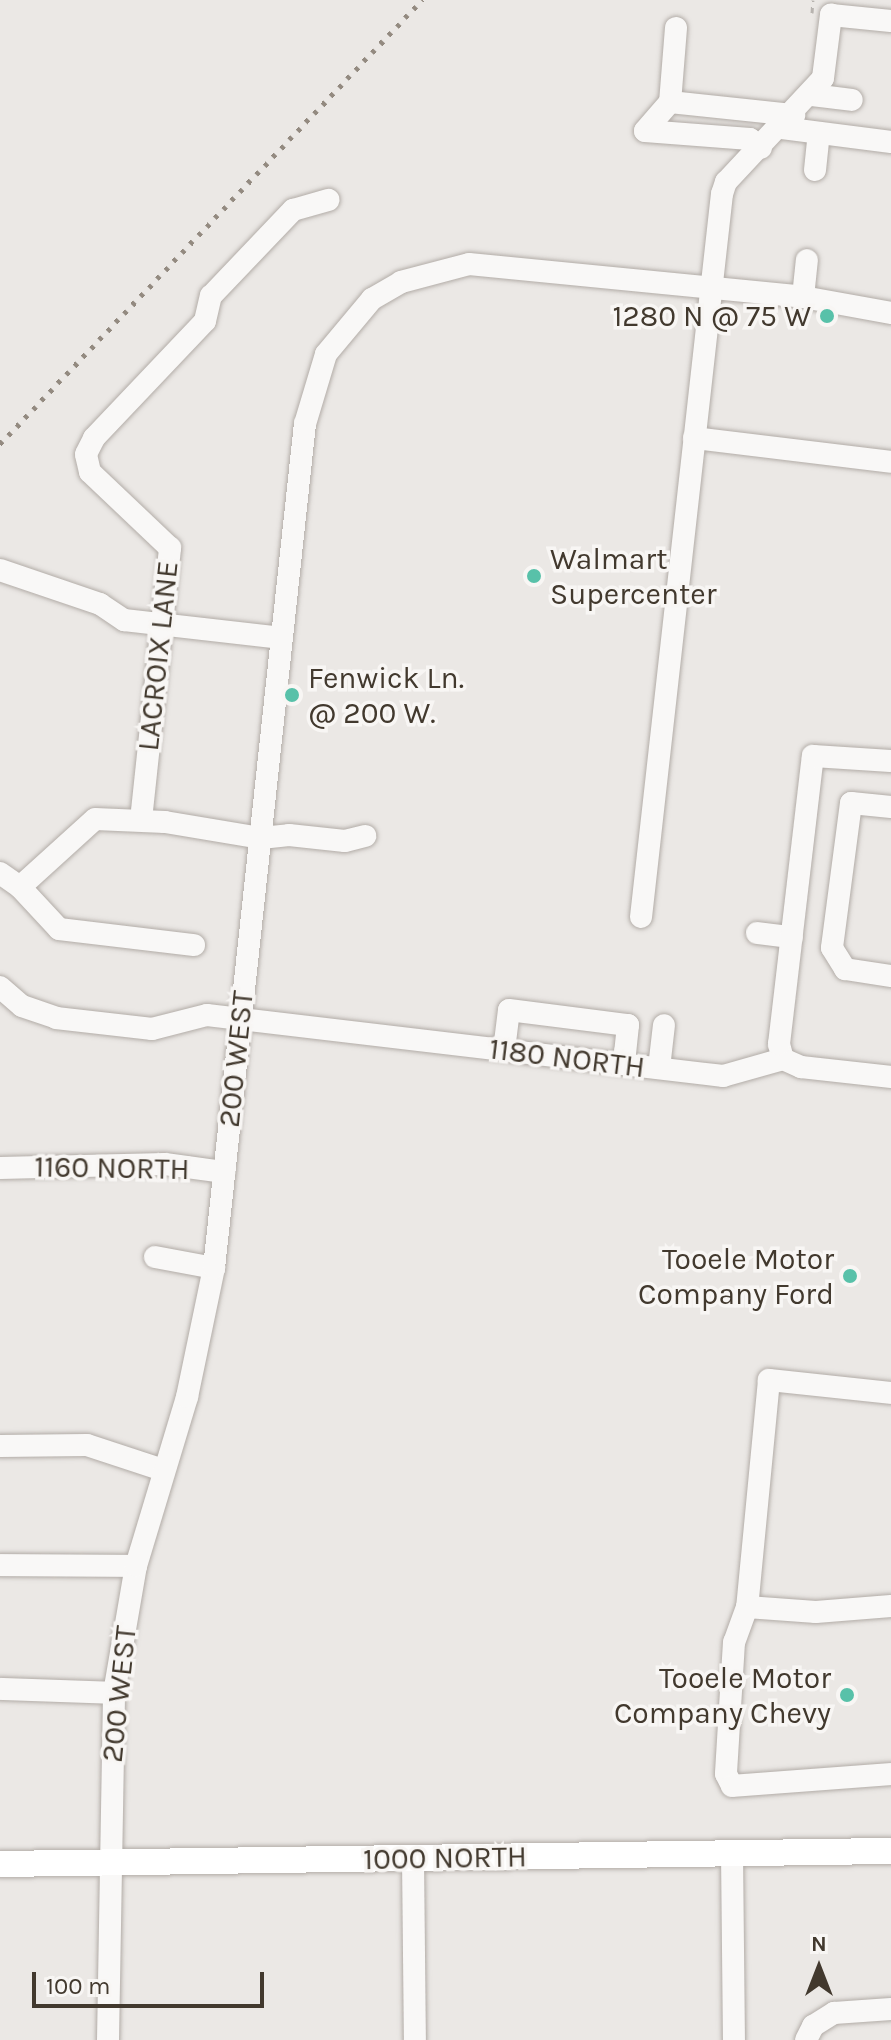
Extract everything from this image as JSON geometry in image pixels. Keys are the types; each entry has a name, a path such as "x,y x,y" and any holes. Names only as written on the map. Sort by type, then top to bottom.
{"main road":[{"name":"1000 NORTH","path":"0,1864 891,1851"}],"street":[{"path":"641,917 722,194 726,182 760,159 823,78 831,15 891,21"},
{"path":"676,28 670,102 645,131 750,139 760,159"},
{"path":"812,95 852,100"},
{"path":"670,102 788,121 819,133 891,142"},
{"path":"815,170 819,133"},
{"name":"LACROIX LANE","path":"141,820 170,548 90,472 86,454 94,438 205,321 211,296 293,210 329,200"},
{"path":"803,297 807,260"},
{"name":"200 WEST","path":"108,2040 108,1863 114,1693 136,1566 187,1397 214,1268 282,638 313,388 326,354 348,323 372,299 401,282 438,269 497,264 803,297 891,313"},
{"path":"694,438 891,462"},
{"path":"0,570 100,604 124,620 282,638"},
{"path":"891,761 813,756 779,1044 783,1059 801,1067 891,1077"},
{"path":"891,807 851,803 832,948 845,969 891,976"},
{"path":"20,887 95,819 141,820 261,838 289,835 345,841 365,836"},
{"path":"0,873 20,887 59,929 194,945"},
{"path":"757,933 792,937"},
{"name":"1180 NORTH","path":"0,987 22,1006 56,1018 152,1029 198,1016 723,1076 783,1059"},
{"path":"504,1050 509,1010 628,1025 624,1064"},
{"path":"659,1068 664,1025"},
{"name":"1160 NORTH","path":"0,1168 165,1164 224,1172"},
{"path":"155,1257 214,1268"},
{"path":"891,1393 769,1380 747,1607 734,1642 726,1774 732,1786 891,1774"},
{"path":"0,1446 87,1445 163,1470"},
{"path":"0,1565 136,1566"},
{"path":"747,1607 816,1612 891,1606"},
{"path":"0,1689 114,1693"},
{"path":"732,1853 734,2040"},
{"path":"413,1858 415,2040"},
{"path":"806,2040 813,2026 834,2013 891,2009"}],"path":[{"path":"812,13 813,0"}],"railway":[{"path":"0,444 422,0"}],"place":[{"name":"1280 N @ 75 W","path":"827,316"},
{"name":"Walmart Supercenter","path":"534,576"},
{"name":"Fenwick Ln. @ 200 W.","path":"292,695"},
{"name":"Tooele Motor Company Ford","path":"850,1276"},
{"name":"Tooele Motor Company Chevy","path":"847,1695"}]}
